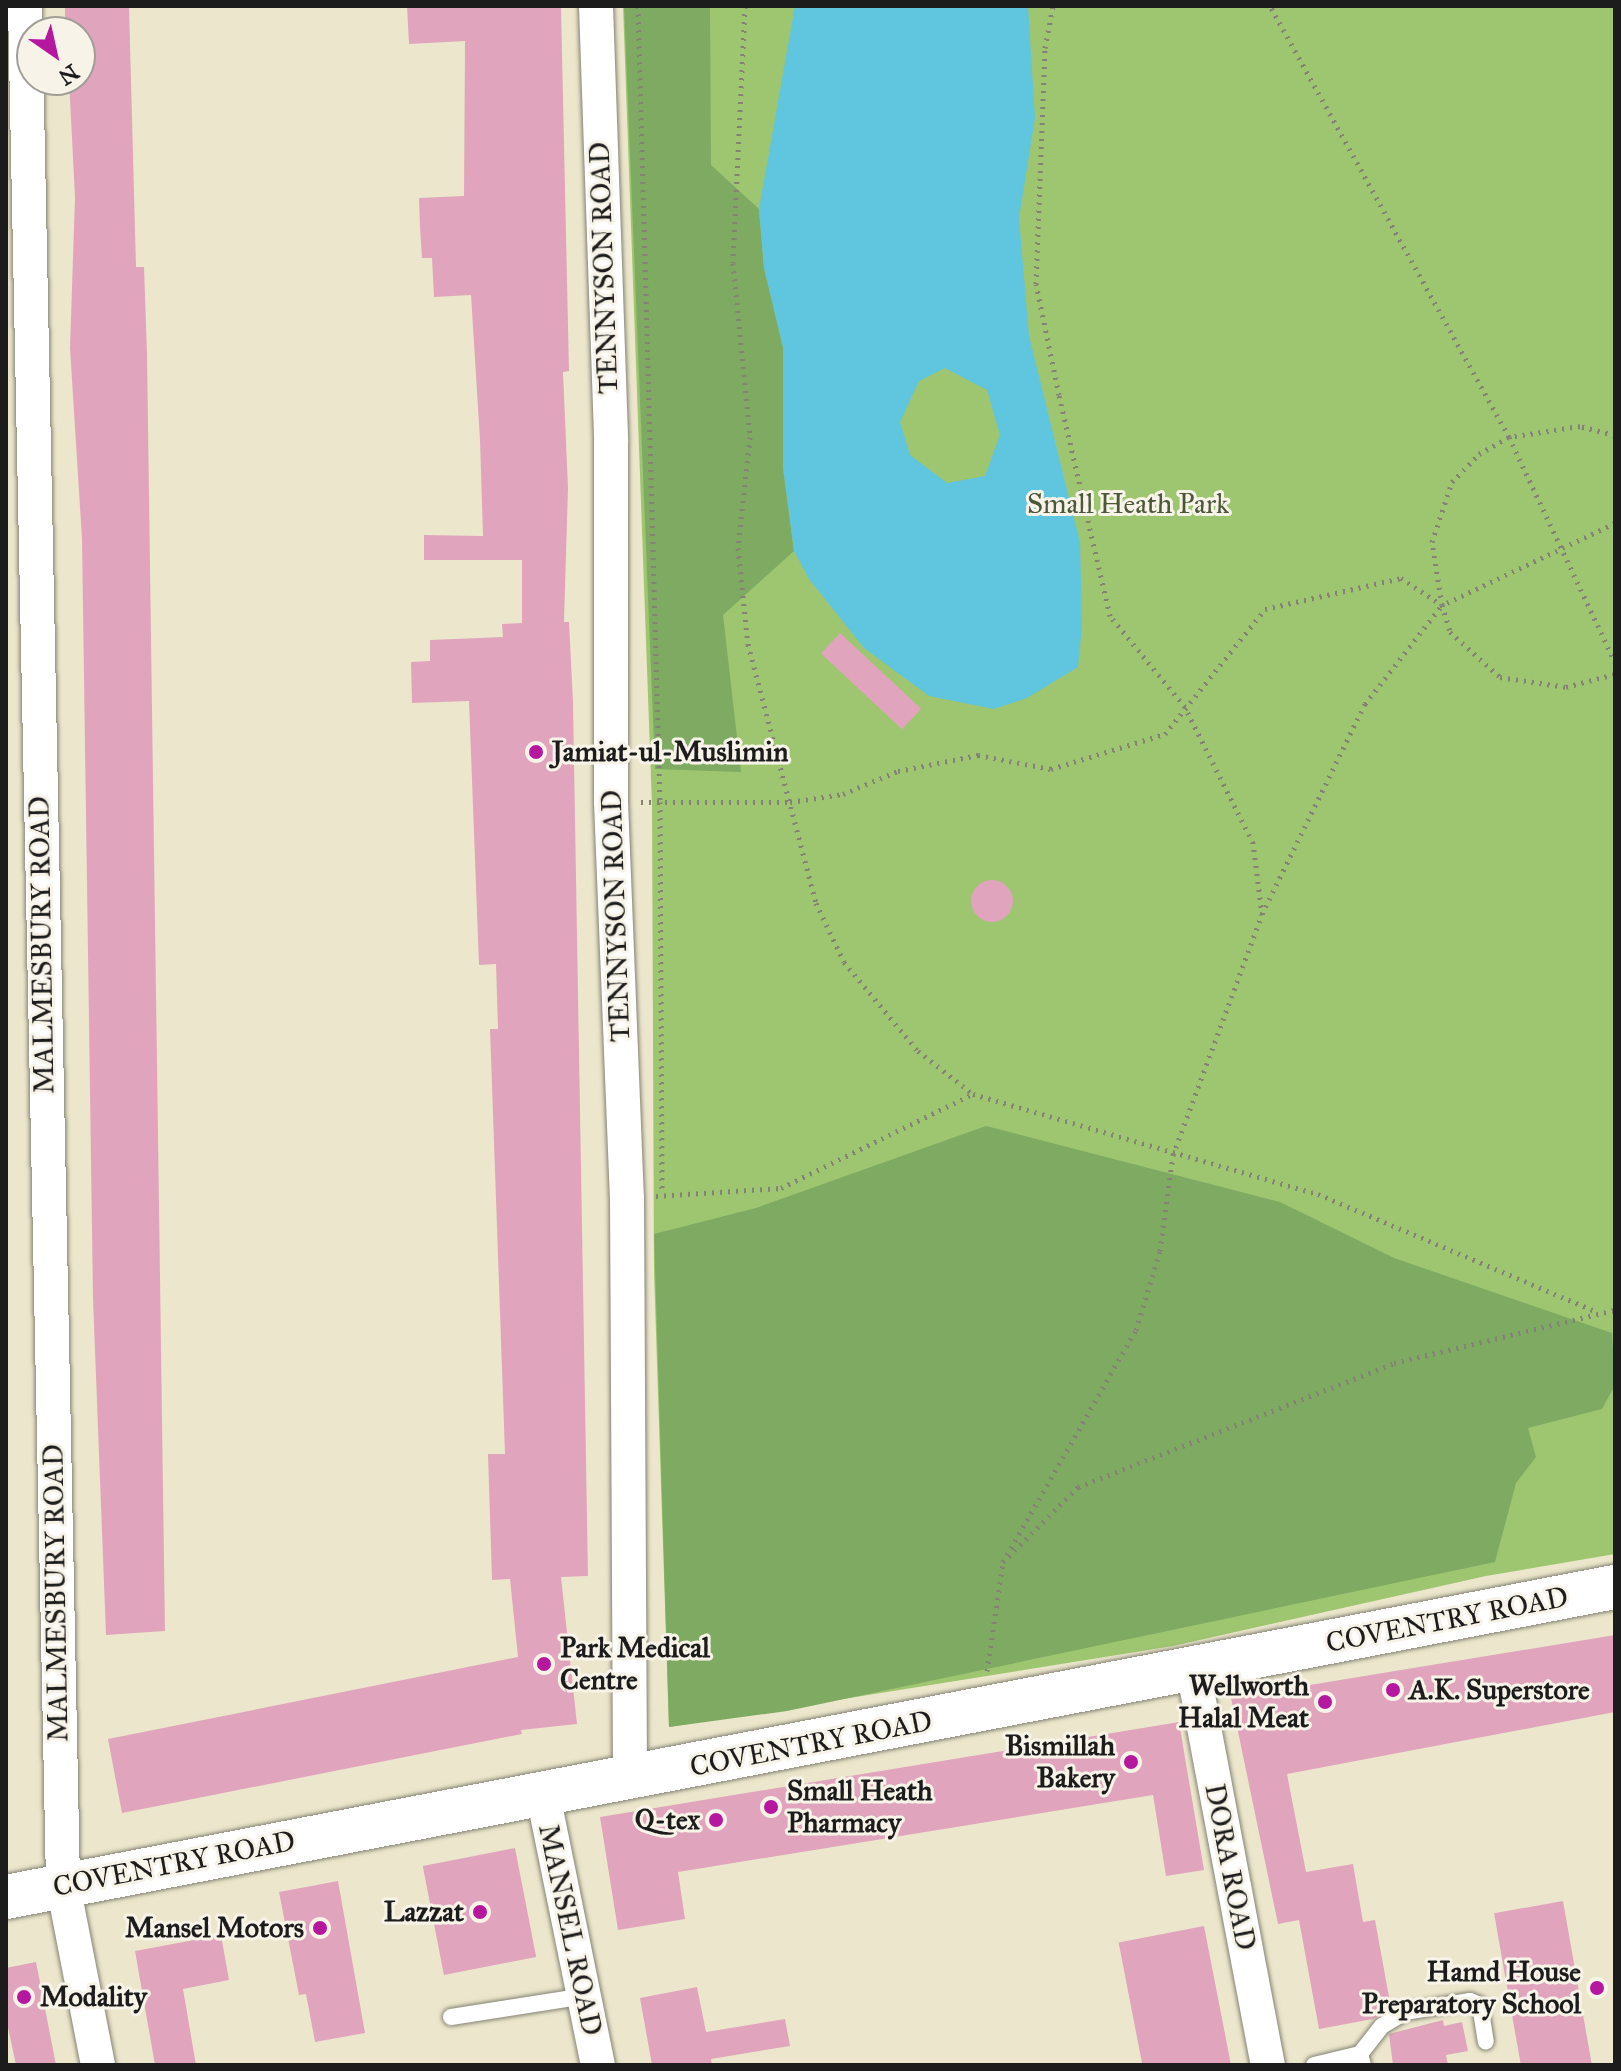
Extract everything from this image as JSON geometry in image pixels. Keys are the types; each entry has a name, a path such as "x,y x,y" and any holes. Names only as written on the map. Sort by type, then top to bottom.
{"street":[{"name":"MALMESBURY ROAD","path":"25,6 63,1885 98,2065"},
{"name":"TENNYSON ROAD","path":"596,6 611,442 611,802 627,1198 630,1778"},
{"name":"COVENTRY ROAD","path":"6,1897 1615,1587"},
{"name":"DORA ROAD","path":"1193,1669 1268,2065"},
{"name":"MANSEL ROAD","path":"543,1795 598,2065"}],"lane":[{"path":"451,2017 585,1996"},
{"path":"1314,2065 1361,2059 1382,2026 1405,2012 1470,2001 1480,2005 1486,2042"}],"path":[{"path":"638,6 660,802 662,1211"},
{"path":"745,6 733,263 750,437 738,548 748,644 816,903 844,962 918,1051 973,1094 1173,1155 1318,1194 1595,1311"},
{"path":"1053,6 1045,48 1036,284 1110,616 1185,707 1253,843 1262,915"},
{"path":"1270,6 1509,437 1615,662"},
{"path":"1615,435 1580,426 1509,437 1479,454 1452,482 1432,542 1442,605 1450,632 1500,677 1566,687 1615,674"},
{"path":"974,1712 986,1678 1003,1562 1136,1330 1160,1251 1173,1155 1262,915 1365,704 1442,605 1615,523"},
{"path":"611,802 790,802 843,794 898,771 978,755 1051,769 1165,734 1265,609 1401,578 1442,605"},
{"path":"627,1198 781,1188 973,1094"},
{"path":"1003,1562 1078,1487 1394,1363 1595,1311 1615,1310"}],"green space":[{"name":"Small Heath Park","path":"623,6 1615,6 1615,1554 1486,1576 1173,1646 669,1727 654,1272 652,806"},
{"path":"624,6 710,6 711,165 759,209 764,268 783,347 783,467 794,551 723,615 741,772 655,769"},
{"path":"986,1126 1280,1202 1394,1258 1612,1333 1615,1385 1602,1409 1528,1428 1536,1457 1516,1483 1495,1562 787,1711 669,1727 654,1234 756,1208"}],"water":[{"path":"795,6 1028,6 1035,118 1019,218 1029,336 1080,542 1082,626 1078,667 1027,698 994,709 929,696 864,648 809,579 794,551 783,467 783,347 764,268 759,209","holes":["945,368 987,390 1000,435 985,476 947,483 910,455 900,422 919,381"]}],"building":[{"path":"65,6 129,6 136,267 144,267 147,353 165,1631 106,1635 93,1299 82,539 70,348 75,197 70,96 96,96 96,16 65,16"},
{"path":"407,6 561,6 569,371 563,372 568,488 564,622 569,622 573,702 588,1576 561,1577 577,1724 521,1730 522,1734 122,1813 108,1739 518,1657 510,1579 492,1580 488,1454 505,1454 490,1029 498,1029 496,964 479,965 469,701 412,703 411,662 430,661 430,640 503,637 502,624 522,623 522,560 424,560 424,535 483,536 471,295 434,297 432,258 422,258 420,228 419,198 464,196 465,41 409,44"},
{"path":"840,633 921,709 902,729 821,653"},
{"path":"992,880 1007,886 1013,901 1007,916 992,922 977,916 971,901 977,886"},
{"path":"1615,1635 1615,1712 1287,1774 1306,1872 1353,1864 1363,1922 1375,1920 1391,2008 1373,2019 1319,2029 1299,1920 1278,1924 1231,1698"},
{"path":"1179,1722 1204,1870 1166,1876 1153,1795 678,1872 685,1919 618,1930 600,1817"},
{"name":"Lazzat","path":"515,1848 536,1957 444,1975 423,1866"},
{"path":"338,1881 365,2033 315,2042 306,1994 299,1995 279,1892"},
{"path":"1563,1901 1592,2065 1521,2065 1494,1913"},
{"path":"1204,1926 1231,2064 1142,2065 1119,1943"},
{"path":"221,1935 229,1980 183,1989 196,2065 155,2065 135,1951"},
{"name":"Modality","path":"36,1962 56,2065 16,2065 6,2018 6,1968"},
{"path":"697,1987 706,2032 785,2019 790,2046 711,2059 712,2065 652,2065 640,1998"},
{"path":"1443,2020 1444,2026 1462,2022 1468,2051 1446,2055 1448,2065 1393,2065 1389,2034"}],"place":[{"name":"Jamiat-ul-Muslimin","path":"536,752"},
{"name":"Park Medical Centre","path":"544,1664"},
{"name":"A.K. Superstore","path":"1393,1690"},
{"name":"Wellworth Halal Meat","path":"1325,1702"},
{"name":"Bismillah Bakery","path":"1131,1762"},
{"name":"Small Heath Pharmacy","path":"771,1807"},
{"name":"Q-tex","path":"716,1820"},
{"name":"Lazzat","path":"480,1912"},
{"name":"Mansel Motors","path":"320,1928"},
{"name":"Hamd House Preparatory School","path":"1597,1988"},
{"name":"Modality","path":"24,1997"}]}
